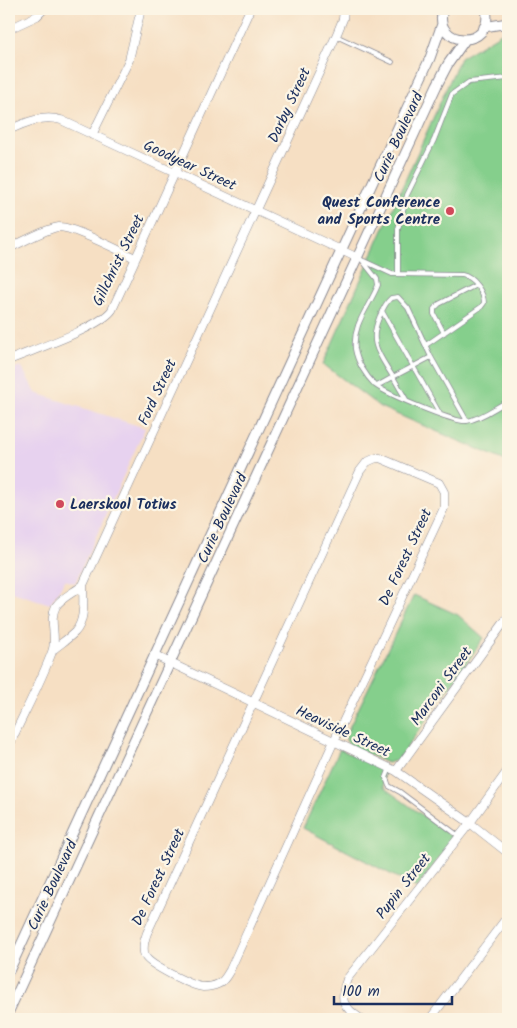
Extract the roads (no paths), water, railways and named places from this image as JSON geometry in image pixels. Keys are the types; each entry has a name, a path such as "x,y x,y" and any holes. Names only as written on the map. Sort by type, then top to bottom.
{"street":[{"path":"9,29 37,16 44,9"},
{"path":"92,135 128,60 141,9"},
{"path":"175,173 250,9"},
{"name":"Darby Street","path":"255,211 336,36 343,19 344,9"},
{"name":"Curie Boulevard","path":"9,972 430,58 442,24 441,14 443,9"},
{"path":"442,24 451,36 465,40 476,36 484,27 487,15 486,9"},
{"path":"484,27 508,22"},
{"name":"Curie Boulevard","path":"9,1011 313,353 360,259 437,85 448,64 465,40"},
{"name":"Goodyear Street","path":"9,130 40,118 47,117 61,120 360,259"},
{"name":"Gillchrist Street","path":"9,360 87,328 105,318 112,310 175,173"},
{"name":"Ford Street","path":"53,650 52,617 55,609 63,599 83,585 255,211"},
{"path":"9,248 52,229 61,227 75,231 135,258"},
{"path":"296,346 313,353"},
{"name":"De Forest Street","path":"380,458 436,480 444,492 444,508 334,741 230,970 222,981 207,987 197,986 151,964 145,956 144,945 147,934 360,471 373,459 380,458"},
{"path":"211,531 228,537"},
{"name":"Ford Street","path":"9,746 53,650 74,632 80,624 83,612 83,585"},
{"name":"Marconi Street","path":"393,769 508,617"},
{"name":"Heaviside Street","path":"154,655 393,769 470,823 508,853"},
{"name":"Pupin Street","path":"361,1019 347,1010 344,1004 343,989 347,979 460,837 508,770"},
{"path":"93,788 108,796"},
{"path":"41,902 56,910"},
{"path":"430,1019 508,916"}],"lane":[{"path":"336,36 392,62"},
{"path":"398,274 398,229 407,195 425,161 452,94 469,82 508,78"},
{"path":"360,259 388,273 462,274 470,277 484,298 484,303 426,345"},
{"path":"360,259 378,282 356,332 355,348 356,355 363,369 377,386 454,420 467,421 508,400"},
{"path":"444,333 434,314 434,309 439,304 476,285"},
{"path":"407,400 376,348 374,339 374,329 382,311 391,298 398,297 408,308 467,421"},
{"path":"382,311 441,415"},
{"path":"377,386 432,357"},
{"path":"393,769 386,778 389,786 400,792 460,837"}],"place":[{"name":"Quest Conference and Sports Centre","path":"450,211"},
{"name":"Laerskool Totius","path":"60,504"}]}
